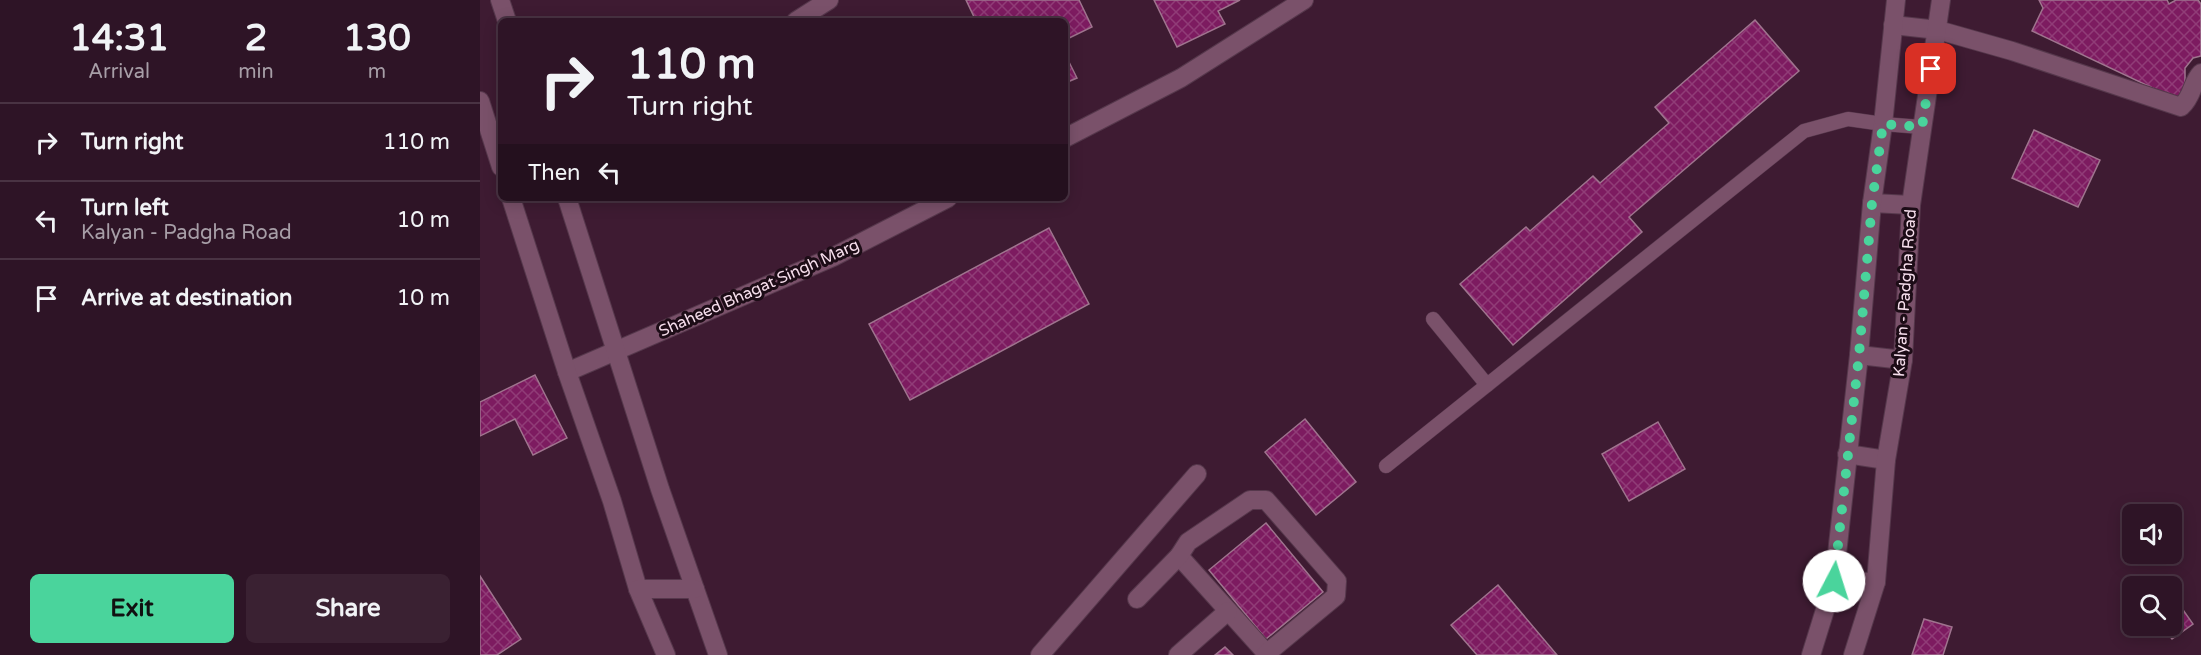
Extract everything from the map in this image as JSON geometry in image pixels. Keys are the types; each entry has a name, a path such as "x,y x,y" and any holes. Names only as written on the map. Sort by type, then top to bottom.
{"street":[{"path":"500,0 506,18"},
{"path":"801,18 829,0"},
{"path":"1068,136 1182,78 1304,0"},
{"path":"1811,655 1834,581 1846,454 1859,355 1872,203 1896,0"},
{"name":"Kalyan - Padgha Road","path":"1853,655 1876,582 1886,460 1903,360 1911,205 1941,0"},
{"path":"1893,25 1938,30 2012,51 2181,107 2189,100 2197,76 2201,73"},
{"path":"480,101 498,158"},
{"path":"512,201 567,372 612,501 638,589 666,655"},
{"path":"568,201 660,489 718,655"},
{"name":"Shaheed Bhagat Singh Marg","path":"567,372 833,257 942,201"},
{"path":"1872,203 1911,205"},
{"path":"1859,355 1903,360"},
{"path":"1846,454 1886,460"},
{"path":"1040,655 1197,474"},
{"path":"1137,599 1179,556 1188,542 1250,500 1266,500 1337,581 1336,596 1267,654 1179,556"},
{"path":"1834,581 1876,582"},
{"path":"638,589 695,589"},
{"path":"1178,655 1228,611"}],"lane":[{"path":"1386,466 1804,131 1848,119 1922,127"},
{"path":"1433,319 1487,385"}],"building":[{"path":"966,0 1079,0 1092,27 1068,39 1068,18 975,18"},
{"path":"1154,0 1240,0 1218,11 1225,24 1177,47"},
{"path":"2039,0 2167,0 2169,4 2176,0 2198,0 2201,4 2201,56 2193,58 2185,68 2185,85 2180,101 2032,31 2043,8"},
{"path":"1755,20 1799,71 1629,217 1642,232 1513,345 1460,284 1526,227 1530,231 1593,176 1600,183 1669,123 1655,107"},
{"path":"1068,60 1077,78 1068,82"},
{"path":"2034,130 2100,160 2078,207 2012,178"},
{"path":"1049,228 1089,304 910,400 869,324"},
{"path":"535,375 567,438 533,455 515,419 480,436 480,402"},
{"path":"1305,419 1356,482 1316,515 1265,452"},
{"path":"1658,422 1685,469 1629,501 1602,454"},
{"path":"1266,523 1323,592 1266,639 1209,570"},
{"path":"480,576 521,639 497,655 480,655"},
{"path":"1498,585 1557,655 1477,655 1451,625"},
{"path":"2182,608 2193,624 2182,632"},
{"path":"1924,619 1952,627 1943,655 1912,655"},
{"path":"1225,647 1233,655 1215,655"}],"route":[{"path":"1834,581 1846,454 1859,355 1872,203 1883,124 1922,127 1931,69"}]}
